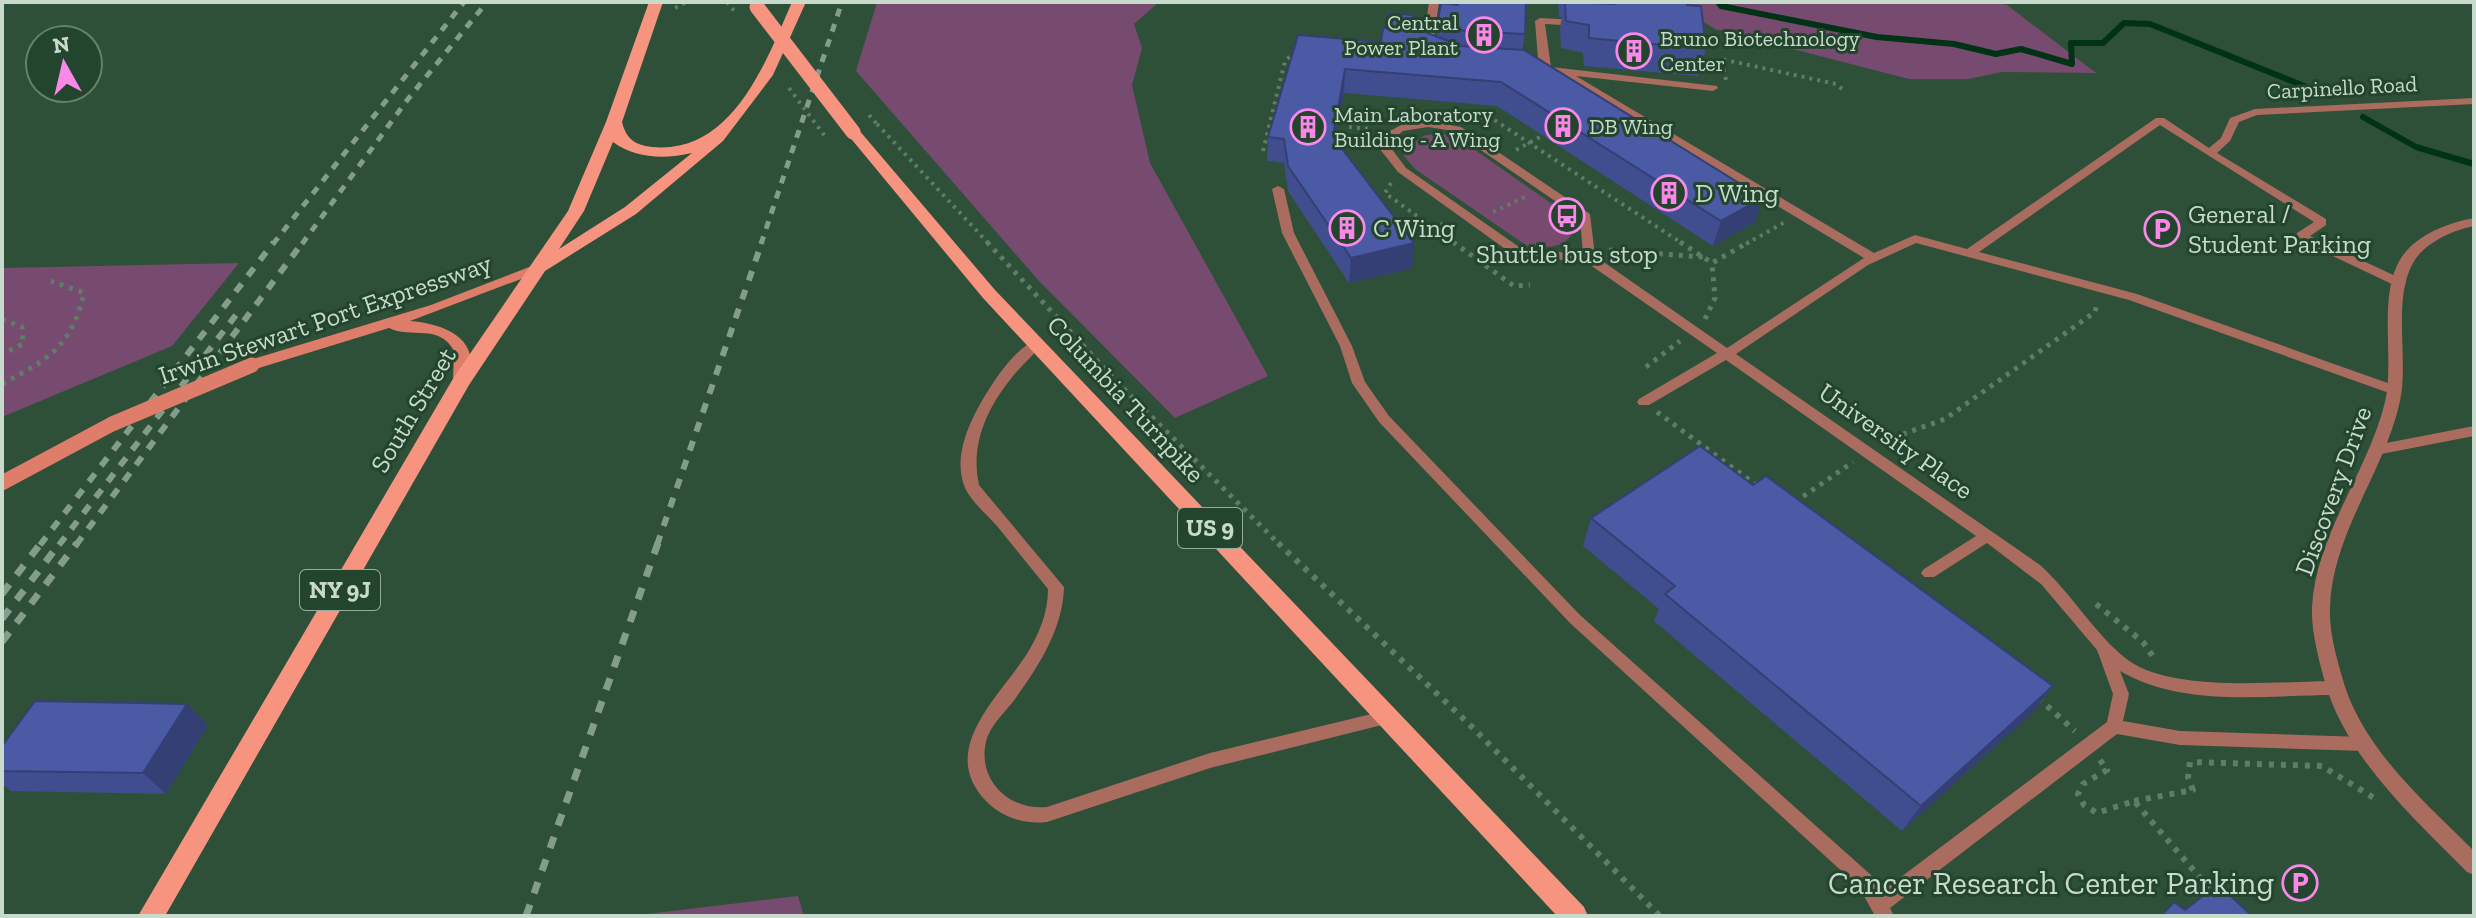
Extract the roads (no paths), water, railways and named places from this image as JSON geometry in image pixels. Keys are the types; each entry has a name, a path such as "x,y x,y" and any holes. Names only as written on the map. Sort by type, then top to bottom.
{"main road":[{"path":"537,268 576,211 614,122 654,9 666,2"},
{"name":"South Street","path":"151,916 461,382 537,268 613,223 718,135 765,77 799,2"},
{"name":"Columbia Turnpike","path":"755,4 929,226 1036,344 1575,916"},
{"path":"614,122 618,138 625,144 652,152 689,149 718,135"},
{"name":"Irwin Stewart Port Expressway","path":"2,483 112,424 252,365 458,300 537,268"},
{"path":"354,332 415,325 446,332 463,349 465,364 461,382"}],"street":[{"name":"Discovery Drive","path":"2474,222 2457,224 2406,261 2400,283 2394,390 2386,428 2331,564 2321,607 2336,688 2364,744 2391,779 2474,865"}],"lane":[{"path":"1411,49 1433,53 1434,2"},
{"path":"1546,69 1540,21 1594,24"},
{"path":"1532,68 1713,88"},
{"path":"1563,72 1873,258"},
{"name":"Carpinello Road","path":"2210,153 2226,139 2234,120 2255,112 2474,101"},
{"path":"1968,254 2160,120 2322,222 2301,236 2400,283"},
{"path":"1409,125 1438,125 1457,129 1586,217 1588,253 1519,253 1402,170 1385,148 1389,136 1409,125"},
{"path":"1278,189 1288,233 1346,346 1359,383 1384,419 1575,619 1865,881 1882,911 2114,726 2121,694 2095,638"},
{"path":"1644,402 1726,354 1873,258 1915,239 2102,287 2394,390"},
{"name":"University Place","path":"1588,253 1693,331 2050,582 2095,638 2122,665 2146,680 2179,686 2336,688"},
{"path":"1036,344 996,383 969,446 965,469 972,487 1056,587 1057,605 1048,630 1011,692 983,724 975,754 979,781 998,803 1032,816 1077,807 1226,755 1388,717"},
{"path":"2376,450 2474,431"},
{"path":"1929,573 1987,536"},
{"name":"University Place","path":"2121,694 2128,687 2156,682"},
{"path":"2114,726 2180,738 2364,744"}],"waterway":[{"path":"1718,2 1721,6 1877,37 1954,44 1996,54 2021,49 2072,64 2071,43 2103,43 2124,23 2150,24 2329,96"},
{"path":"2363,117 2416,147 2474,164"}],"railway":[{"path":"273,244 464,2"},
{"path":"302,244 408,99 487,2"},
{"path":"761,244 842,2"},
{"path":"40,545 274,242"},
{"path":"76,545 303,242"},
{"path":"657,545 762,242"},
{"path":"59,545 236,315"},
{"path":"2,594 41,543"},
{"path":"2,619 60,543"},
{"path":"2,642 77,543"},
{"path":"526,916 658,543"}],"place":[{"name":"Central Power Plant","path":"1484,35"},
{"name":"Bruno Biotechnology Center","path":"1634,51"},
{"name":"DB Wing","path":"1563,126"},
{"name":"Main Laboratory Building - A Wing","path":"1308,127"},
{"name":"D Wing","path":"1669,193"},
{"name":"Shuttle bus stop","path":"1567,216"},
{"name":"C Wing","path":"1347,228"},
{"name":"General / Student Parking","path":"2162,229"},
{"name":"Cancer Research Center Parking","path":"2300,883"}]}
